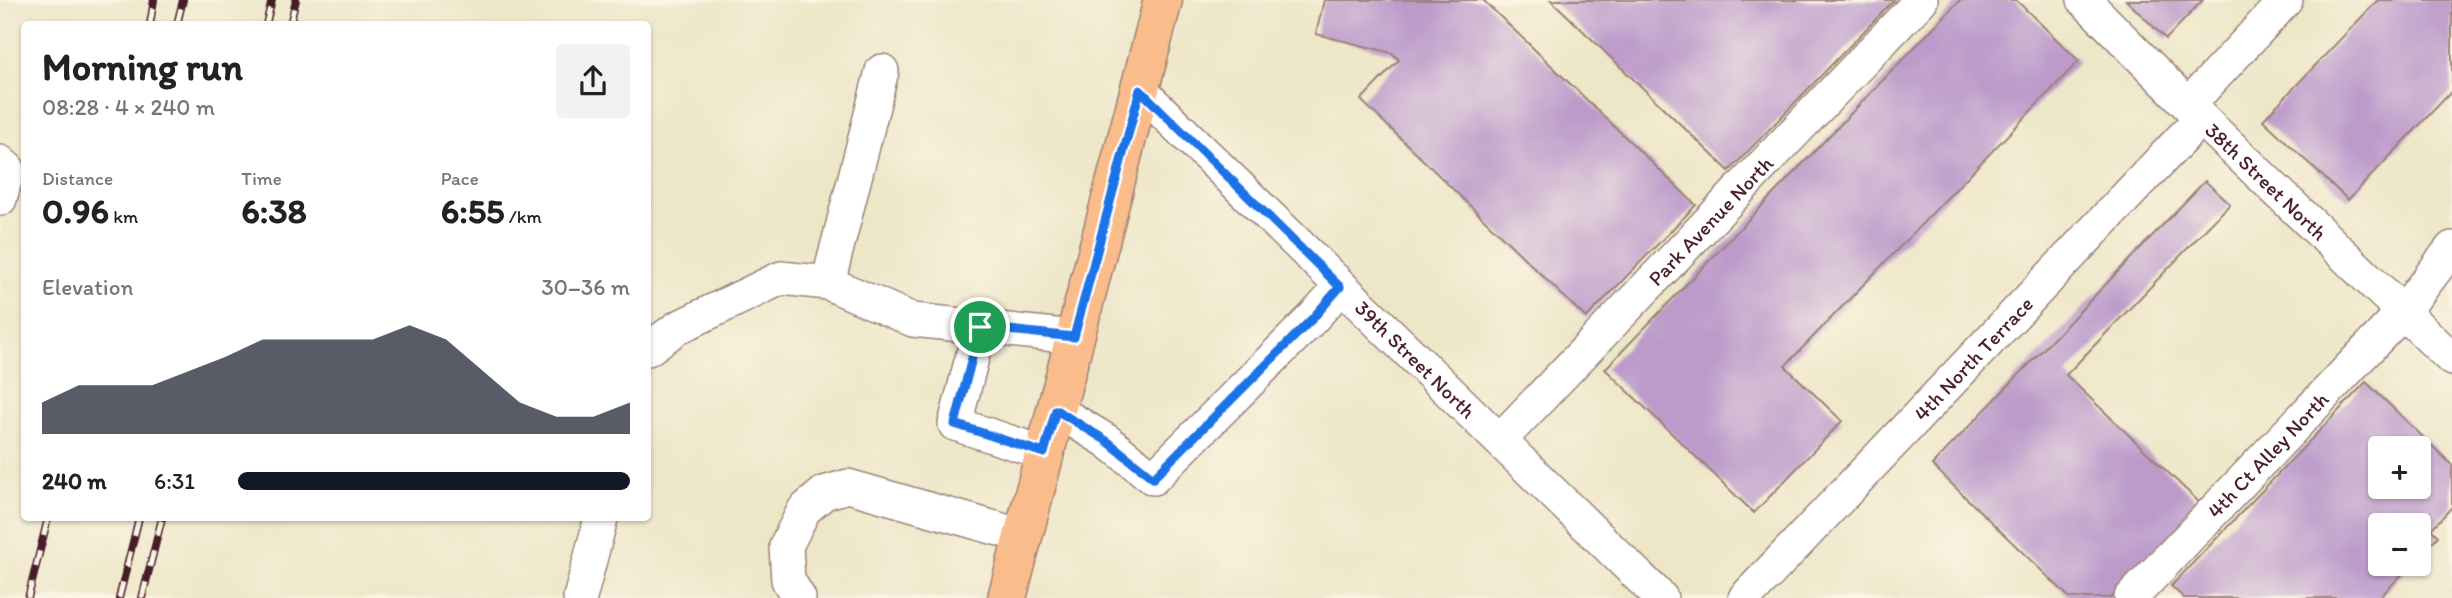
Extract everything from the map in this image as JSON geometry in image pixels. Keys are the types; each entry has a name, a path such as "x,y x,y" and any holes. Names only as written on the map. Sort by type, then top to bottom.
{"main road":[{"path":"1007,598 1163,0"}],"street":[{"name":"Park Avenue North","path":"1500,440 1921,0"},
{"name":"38th Street North","path":"2084,0 2194,112 2452,359"},
{"name":"4th North Terrace","path":"1745,598 2194,112 2286,0"},
{"path":"828,283 882,71"},
{"name":"39th Street North","path":"1140,90 1661,598"},
{"path":"0,162 8,169 0,199"},
{"name":"4th Ct Alley North","path":"2131,598 2403,312 2452,248"},
{"path":"651,347 677,328 781,278 828,283 913,320 1074,337"},
{"path":"1056,410 1107,441 1153,478 1312,319 1340,287"},
{"path":"980,327 955,424 1044,453"},
{"path":"799,598 789,580 786,546 804,510 824,493 848,486 1023,536"},
{"path":"580,598 600,521"}],"building":[{"path":"1324,0 1483,0 1696,205 1586,318 1361,100 1399,60 1392,53 1316,34"},
{"path":"1551,0 1894,0 1729,171"},
{"path":"1960,0 2016,0 2079,61 1785,366 1842,421 1754,513 1605,369"},
{"path":"2126,0 2203,0 2166,39"},
{"path":"2378,0 2452,0 2452,91 2348,200 2263,120"},
{"path":"2205,181 2230,204 2066,375 2201,504 2111,598 2070,598 1932,465"},
{"path":"2366,382 2422,436 2368,436 2368,499 2431,499 2431,445 2452,465 2452,507 2431,529 2431,513 2368,513 2368,576 2400,576 2379,598 2184,598 2171,586"},
{"path":"2431,529 2438,536 2431,543"}],"railway":[{"path":"150,21 154,0"},
{"path":"178,21 183,0"},
{"path":"267,21 272,0"},
{"path":"291,21 296,0"},
{"path":"28,598 47,521"},
{"path":"119,598 138,521"},
{"path":"142,598 161,521"}],"route":[{"path":"1140,90 1340,287 1312,319 1153,478 1107,441 1056,410 1044,453 955,424 980,327 1074,337 1140,90"}]}
